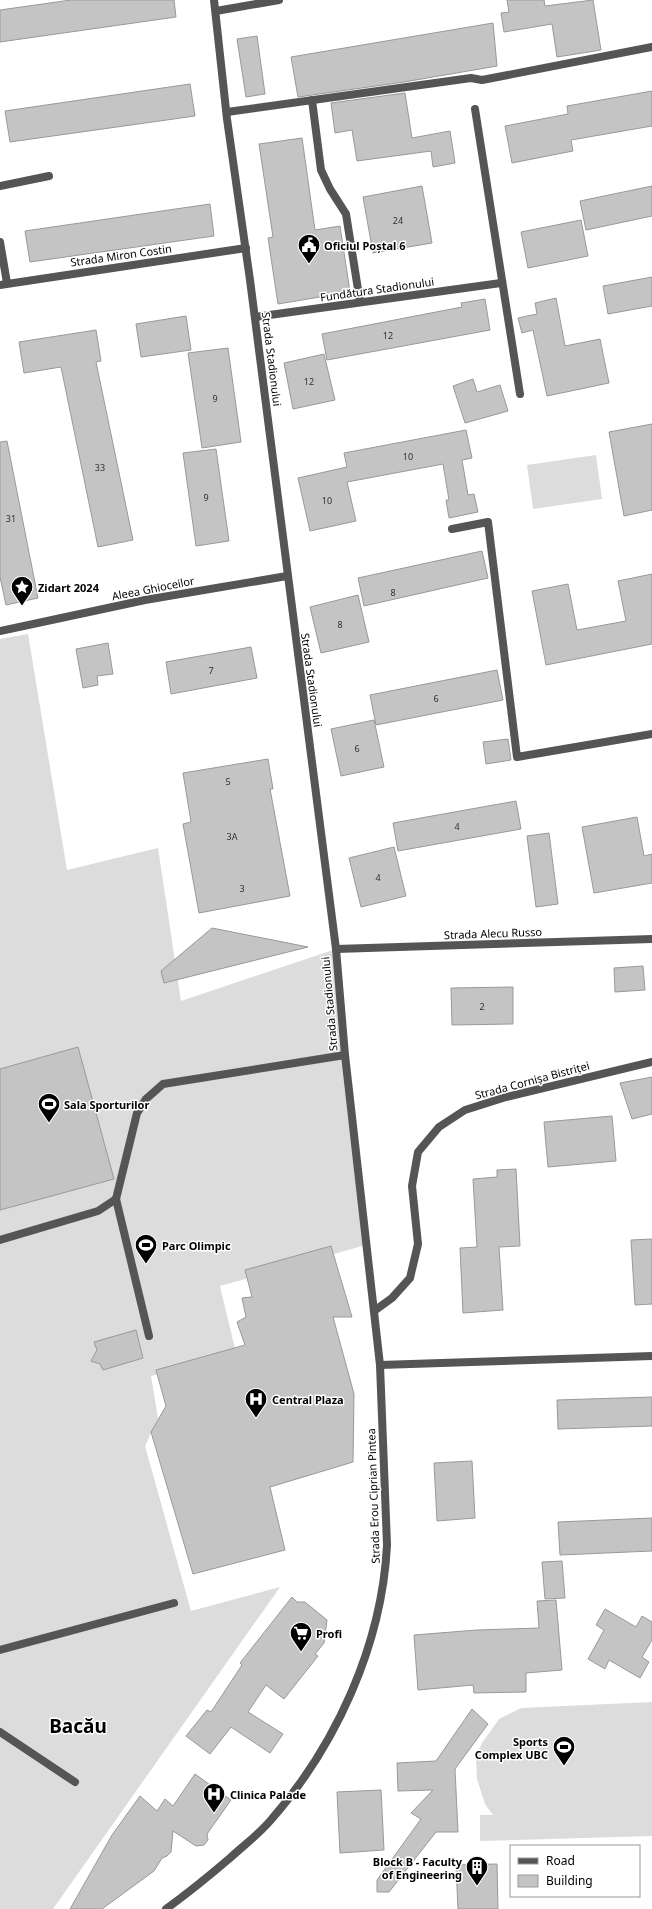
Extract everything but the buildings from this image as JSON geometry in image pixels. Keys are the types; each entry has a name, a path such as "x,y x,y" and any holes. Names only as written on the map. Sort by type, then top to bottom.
{"street":[{"name":"Strada Stadionului","path":"214,0 227,112 255,317 336,949 345,1055 380,1365"},
{"path":"216,10 279,0"},
{"path":"227,112 471,78 482,80 652,47"},
{"path":"312,100 321,170 330,189 346,214 360,302"},
{"path":"475,109 501,283 520,394"},
{"path":"0,186 49,176"},
{"path":"0,242 4,284"},
{"name":"Strada Miron Costin","path":"4,284 246,248"},
{"name":"Fundătura Stadionului","path":"255,317 501,283"},
{"path":"452,528 488,522 517,757 652,734"},
{"name":"Aleea Ghioceilor","path":"0,632 145,600 287,576"},
{"name":"Strada Alecu Russo","path":"336,949 652,939"},
{"path":"149,1336 116,1199 137,1113 146,1099 163,1084 345,1055"},
{"name":"Strada Cornișa Bistriței","path":"374,1311 392,1298 410,1278 418,1244 412,1186 418,1152 440,1127 465,1110 506,1097 652,1062"},
{"path":"0,1240 98,1211 116,1199"},
{"path":"380,1365 652,1356"},
{"name":"Strada Erou Ciprian Pintea","path":"166,1909 188,1894 269,1822 301,1782 324,1746 354,1687 373,1629 386,1569 387,1545 380,1365"},
{"path":"0,1650 174,1603"},
{"path":"0,1732 75,1782"}],"shaded area":[{"path":"596,455 602,499 533,509 527,465"},
{"name":"Parc Olimpic","path":"28,634 67,870 158,848 181,1001 336,949 366,1245 220,1286 236,1353 151,1376 158,1418 145,1446 191,1611 280,1587 53,1909 0,1909 0,639"},
{"name":"Sports Complex UBC","path":"652,1702 652,1836 480,1841 480,1815 493,1815 485,1804 477,1779 476,1756 482,1743 499,1719 521,1708"}],"place":[{"name":"Oficiul Poștal 6","path":"309,264"},
{"name":"Zidart 2024","path":"22,606"},
{"name":"Sala Sporturilor","path":"49,1124"},
{"name":"Parc Olimpic","path":"146,1264"},
{"name":"Central Plaza","path":"256,1418"},
{"name":"Profi","path":"301,1652"},
{"name":"Sports Complex UBC","path":"564,1766"},
{"name":"Clinica Palade","path":"214,1814"},
{"name":"Block B - Faculty of Engineering","path":"477,1886"}],"district":[{"name":"Bacău","path":"78,1726"}]}
